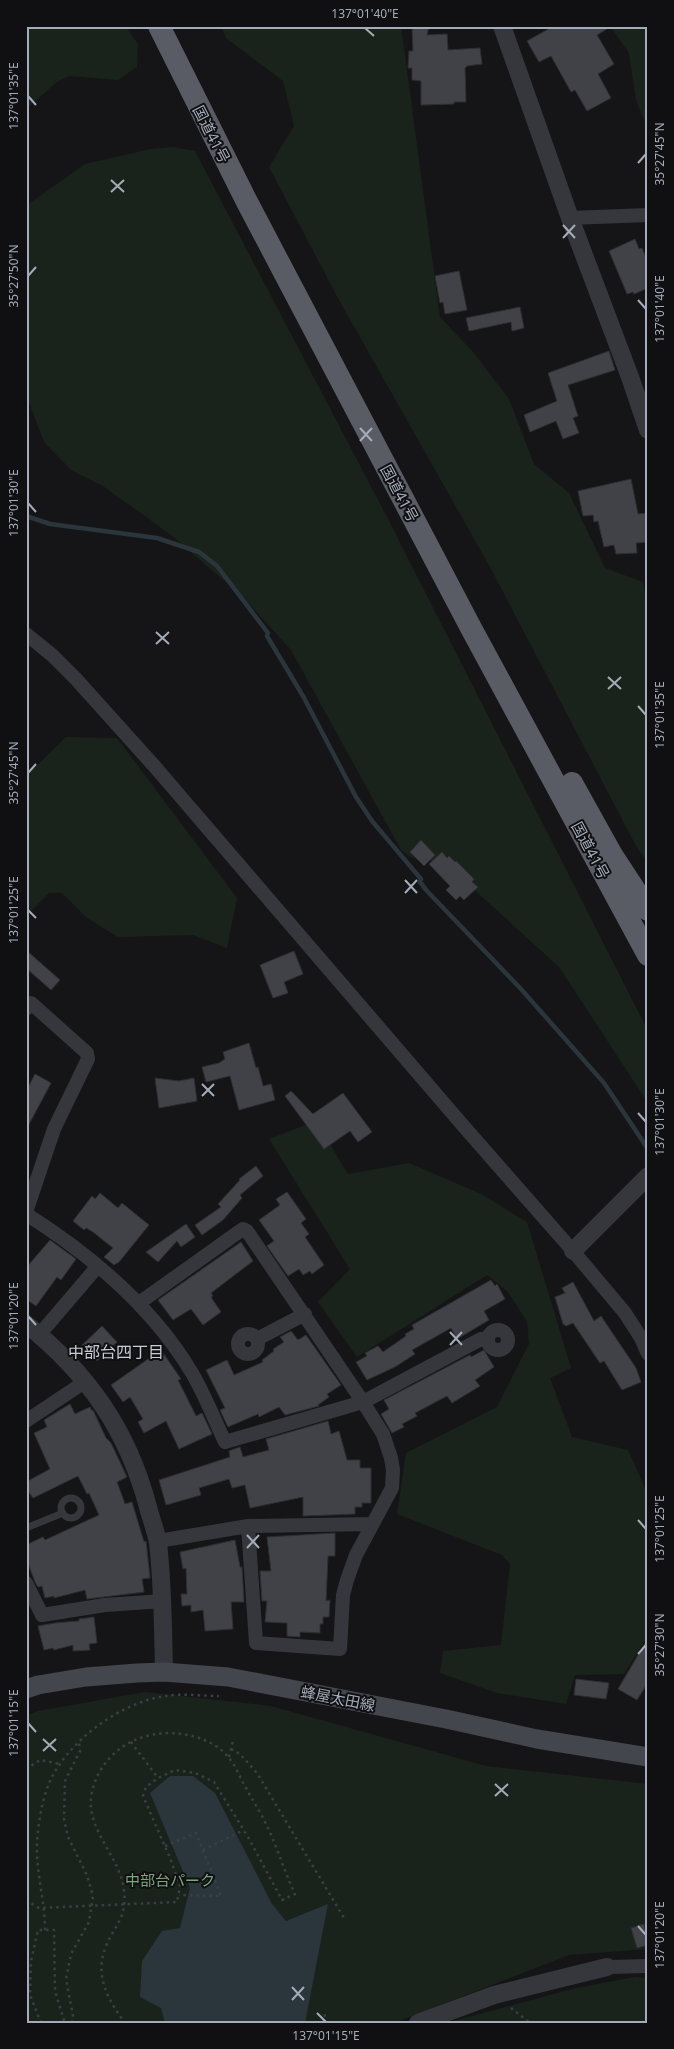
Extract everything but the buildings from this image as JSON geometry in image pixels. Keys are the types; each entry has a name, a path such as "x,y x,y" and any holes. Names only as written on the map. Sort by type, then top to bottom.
{"highway":[{"name":"国道41号","path":"160,26 250,209 470,628 648,955"},
{"name":"国道41号","path":"168,26 242,175 478,626 496,655 648,942"},
{"path":"496,655 544,733 612,855 648,910"}],"main road":[{"name":"蜂屋太田線","path":"26,1689 38,1685 86,1677 164,1672 228,1677 446,1719 537,1739 648,1757"}],"street":[{"path":"502,26 648,430"},
{"path":"570,218 648,215"},
{"path":"26,634 52,655 76,679 156,768 573,1251 625,1314 641,1338 648,1354"},
{"path":"26,1008 31,1003 87,1052 88,1059 54,1129 26,1213 98,1266 139,1303 192,1374 225,1442 363,1402 481,1339 488,1339"},
{"path":"573,1251 648,1176"},
{"path":"139,1303 243,1229 247,1231 363,1402 386,1442 393,1470 392,1488 356,1555 347,1580 340,1649 256,1643 248,1526"},
{"path":"98,1266 33,1329 86,1381 128,1446 140,1477 158,1541 163,1601 164,1672"},
{"path":"257,1339 305,1314"},
{"path":"26,1421 86,1381"},
{"path":"158,1541 248,1526 372,1524"},
{"path":"26,1583 42,1614 105,1605 163,1601"},
{"path":"418,2023 494,1995 607,1967 648,1966"}],"lane":[{"path":"26,1528 63,1513"}],"path":[{"path":"45,1930 45,1908 40,1889 37,1843 49,1782 60,1764 89,1732 127,1708 166,1695 219,1696"},
{"path":"26,1900 39,1908 124,1904 178,1902 180,1886 143,1796 146,1787 158,1778 176,1770 195,1773 214,1782 244,1830 282,1900 295,1894 267,1825 229,1757 203,1738 172,1732 148,1734 131,1742 107,1760 96,1779 91,1799 95,1824 124,1889 124,1904 123,1917 106,1947 103,1961 103,1982 110,2002 125,2023"},
{"path":"229,1757 233,1741"},
{"path":"72,2023 73,2016 66,1980 71,1954 89,1922 93,1896 87,1875 68,1837 64,1819 65,1781 80,1751 79,1742"},
{"path":"131,1742 158,1778"},
{"path":"231,1749 240,1754 256,1773 344,1918"},
{"path":"27,1769 40,1760 60,1764"},
{"path":"26,1764 26,1799"},
{"path":"203,1850 244,1830"},
{"path":"165,1846 196,1833 221,1896 179,1895"},
{"path":"41,2023 30,1995 31,1961 38,1930 54,1930 55,1991 64,2020 67,2023"},
{"path":"26,1996 30,1995"},
{"path":"323,2023 326,2010"}],"green space":[{"path":"26,26 125,26 138,44 137,67 118,80 70,76 58,81 26,109"},
{"path":"221,26 401,26 440,317 474,353 509,399 534,464 569,493 605,568 643,582 648,615 648,863 635,844 490,567 339,300 269,167 294,126 283,81 226,38"},
{"path":"610,26 648,26 648,123 645,122 636,100 629,53"},
{"path":"173,147 195,151 387,517 648,1031 648,1103 559,967 446,864 410,857 401,850 291,650 242,596 171,535 103,486 71,470 44,442 26,395 26,206 85,164 151,149"},
{"path":"66,737 117,738 237,898 227,948 193,935 118,937 87,918 62,893 49,893 26,916 26,776"},
{"path":"316,1121 348,1174 409,1163 481,1194 527,1222 571,1368 550,1378 572,1437 628,1450 645,1488 648,1504 648,1636 624,1674 575,1675 566,1704 497,1693 440,1673 443,1651 501,1645 510,1564 502,1555 397,1514 406,1453 497,1407 529,1344 527,1321 507,1291 487,1275 357,1357 318,1302 350,1269 269,1139"},
{"name":"中部台パーク","path":"145,1692 271,1706 486,1766 648,1784 648,1949 569,1955 394,2023 26,2023 26,1716 38,1711"},
{"path":"635,1977 648,1978 648,2023 446,2023 576,1988"}],"shaded area":[{"path":"170,1776 193,1776 215,1793 272,1904 286,1921 328,1904 305,2023 165,2023 161,2008 140,1997 142,1961 162,1931 180,1928 190,1888 150,1793"}],"waterway":[{"path":"26,516 50,524 157,538 199,552 217,566 268,633 267,636 303,696 356,797 372,821 421,879 420,882 427,891 521,989 604,1083 648,1149"}],"district":[{"name":"中部台四丁目","path":"116,1352"}]}
